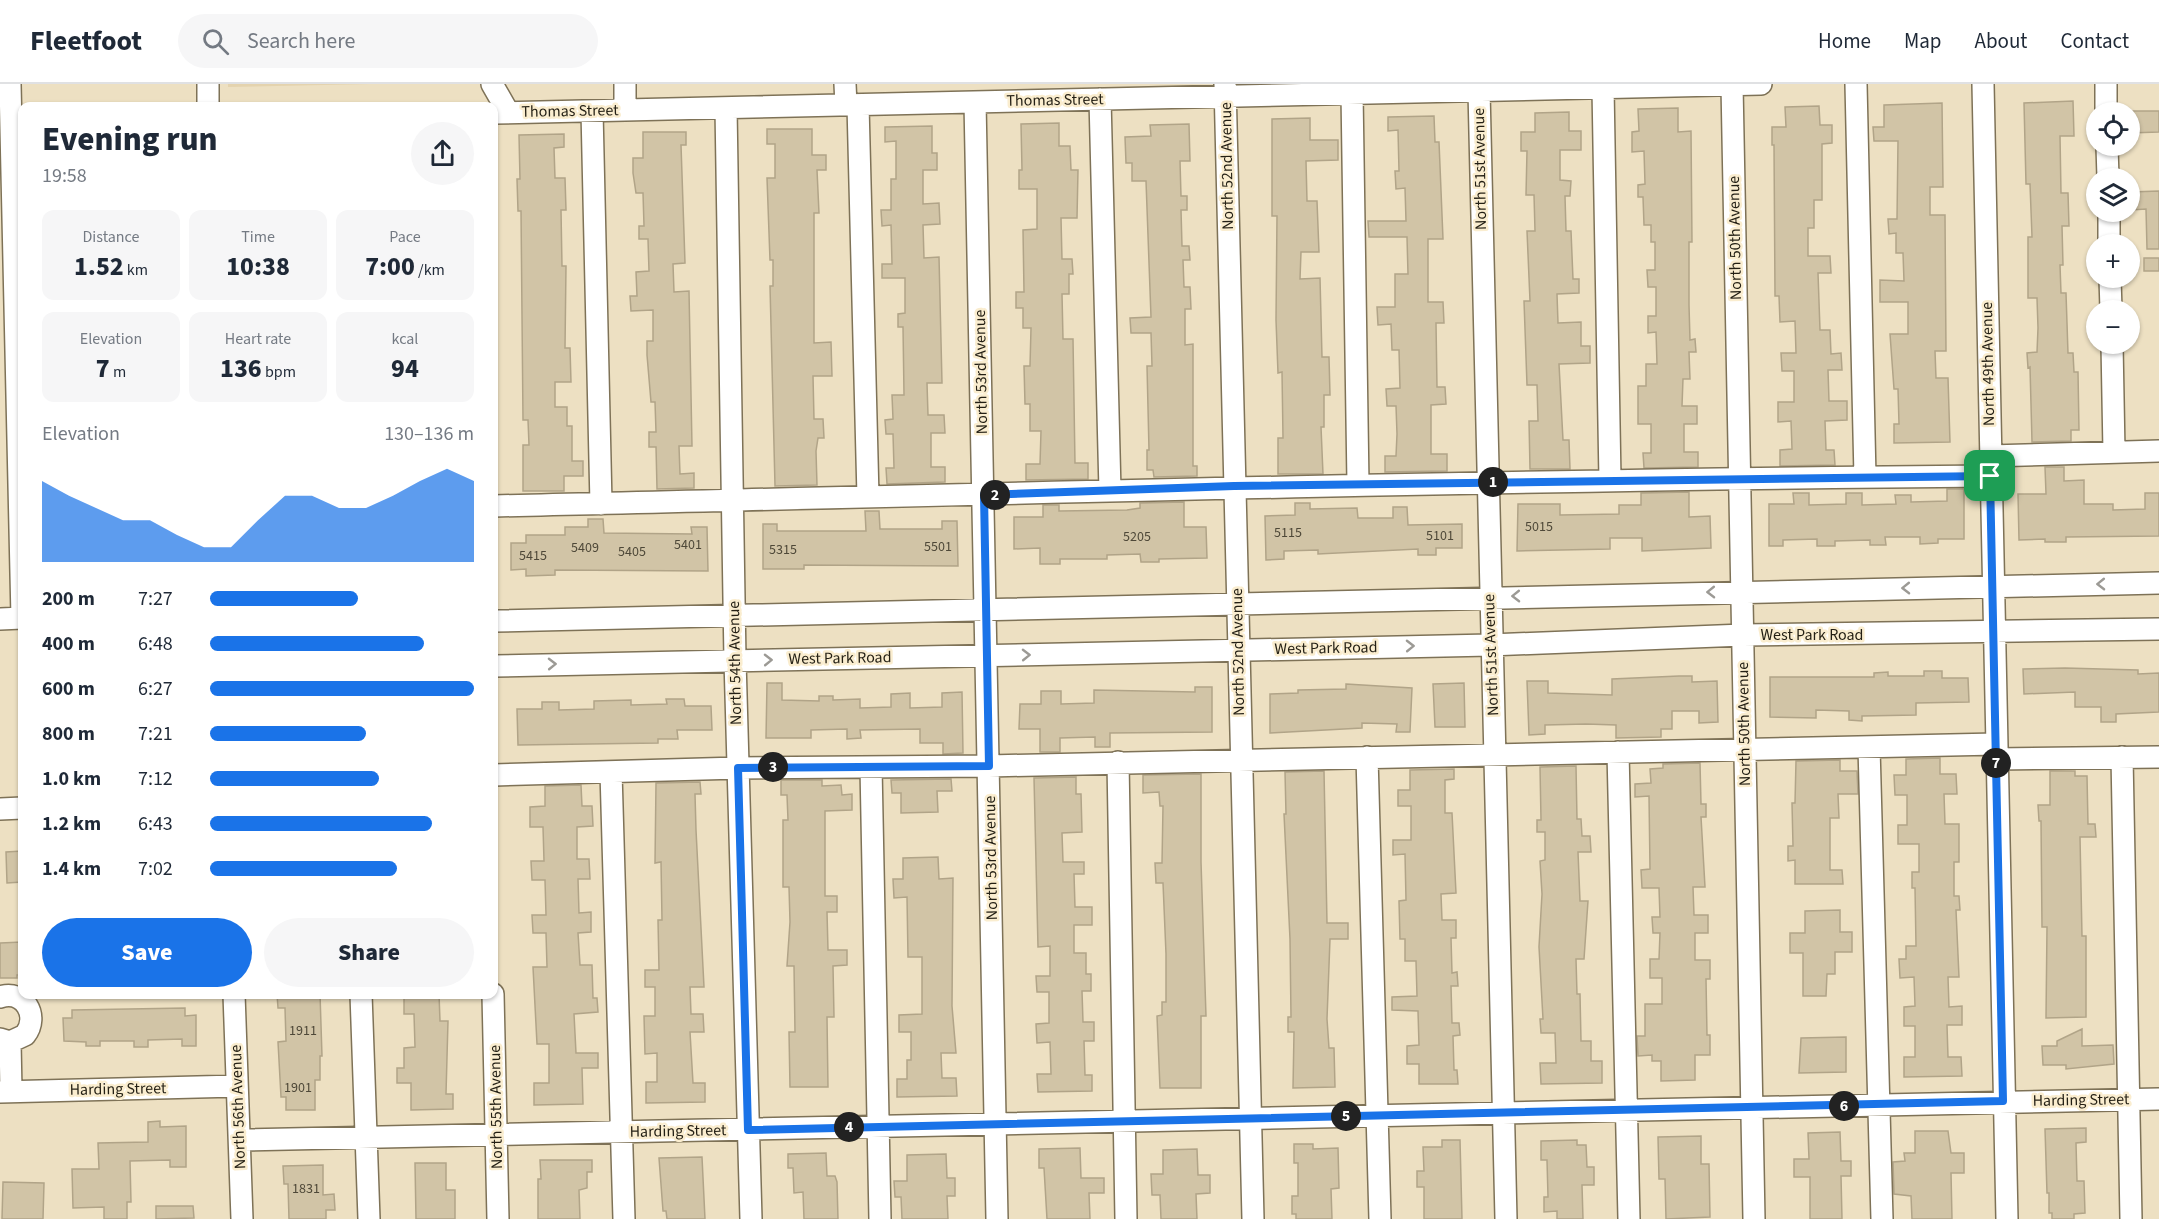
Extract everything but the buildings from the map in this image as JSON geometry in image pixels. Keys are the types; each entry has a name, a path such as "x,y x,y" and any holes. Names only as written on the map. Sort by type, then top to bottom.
{"street":[{"path":"10,84 18,438"},
{"path":"208,84 208,102"},
{"path":"492,84 498,102"},
{"path":"625,84 625,110"},
{"name":"Thomas Street","path":"501,112 726,108 849,98 975,102 1100,99 1225,90 1352,93 1761,84"},
{"path":"1856,84 1865,477"},
{"name":"North 49th Avenue","path":"1983,84 2007,1219"},
{"path":"2106,84 2106,102"},
{"name":"North 50th Avenue","path":"1732,85 1754,1219"},
{"path":"1603,88 1610,480"},
{"name":"North 52nd Avenue","path":"1225,90 1237,649 1253,1219"},
{"name":"North 51st Avenue","path":"1479,91 1490,645 1505,1113 1506,1219"},
{"path":"1352,93 1358,484"},
{"path":"849,98 868,497"},
{"path":"1100,99 1110,490"},
{"name":"North 53rd Avenue","path":"975,102 988,656 997,1219"},
{"name":"North 54th Avenue","path":"726,108 735,660 751,1219"},
{"path":"592,111 601,504"},
{"path":"2112,354 2114,453"},
{"path":"498,506 984,495 1234,486 1865,477 2114,453 2159,451"},
{"path":"498,621 2159,583"},
{"path":"0,619 18,618"},
{"name":"West Park Road","path":"498,666 1490,645 1743,635 2159,629"},
{"path":"1869,747 1881,1105 1882,1219"},
{"path":"498,775 738,768 989,766 1869,747 2122,758 2159,757"},
{"path":"1618,752 1629,1219"},
{"path":"1367,757 1380,1219"},
{"path":"2122,758 2131,1219"},
{"path":"1118,762 1126,1219"},
{"path":"871,766 880,1219"},
{"path":"611,772 624,1219"},
{"path":"0,808 18,808"},
{"path":"0,997 15,995 18,998"},
{"path":"5,1092 5,1041 29,1030 31,1018 29,1007 20,999"},
{"name":"North 56th Avenue","path":"234,999 243,1219"},
{"path":"361,999 369,1219"},
{"name":"North 55th Avenue","path":"493,999 498,1219"},
{"name":"Harding Street","path":"5,1092 237,1086"},
{"name":"Harding Street","path":"240,1140 2159,1099"}],"shaded area":[{"path":"228,84 370,84 228,87"}],"route":[{"path":"1990,476 2003,1101 748,1130 738,768 989,766 984,495 1234,486 1990,476"}]}
